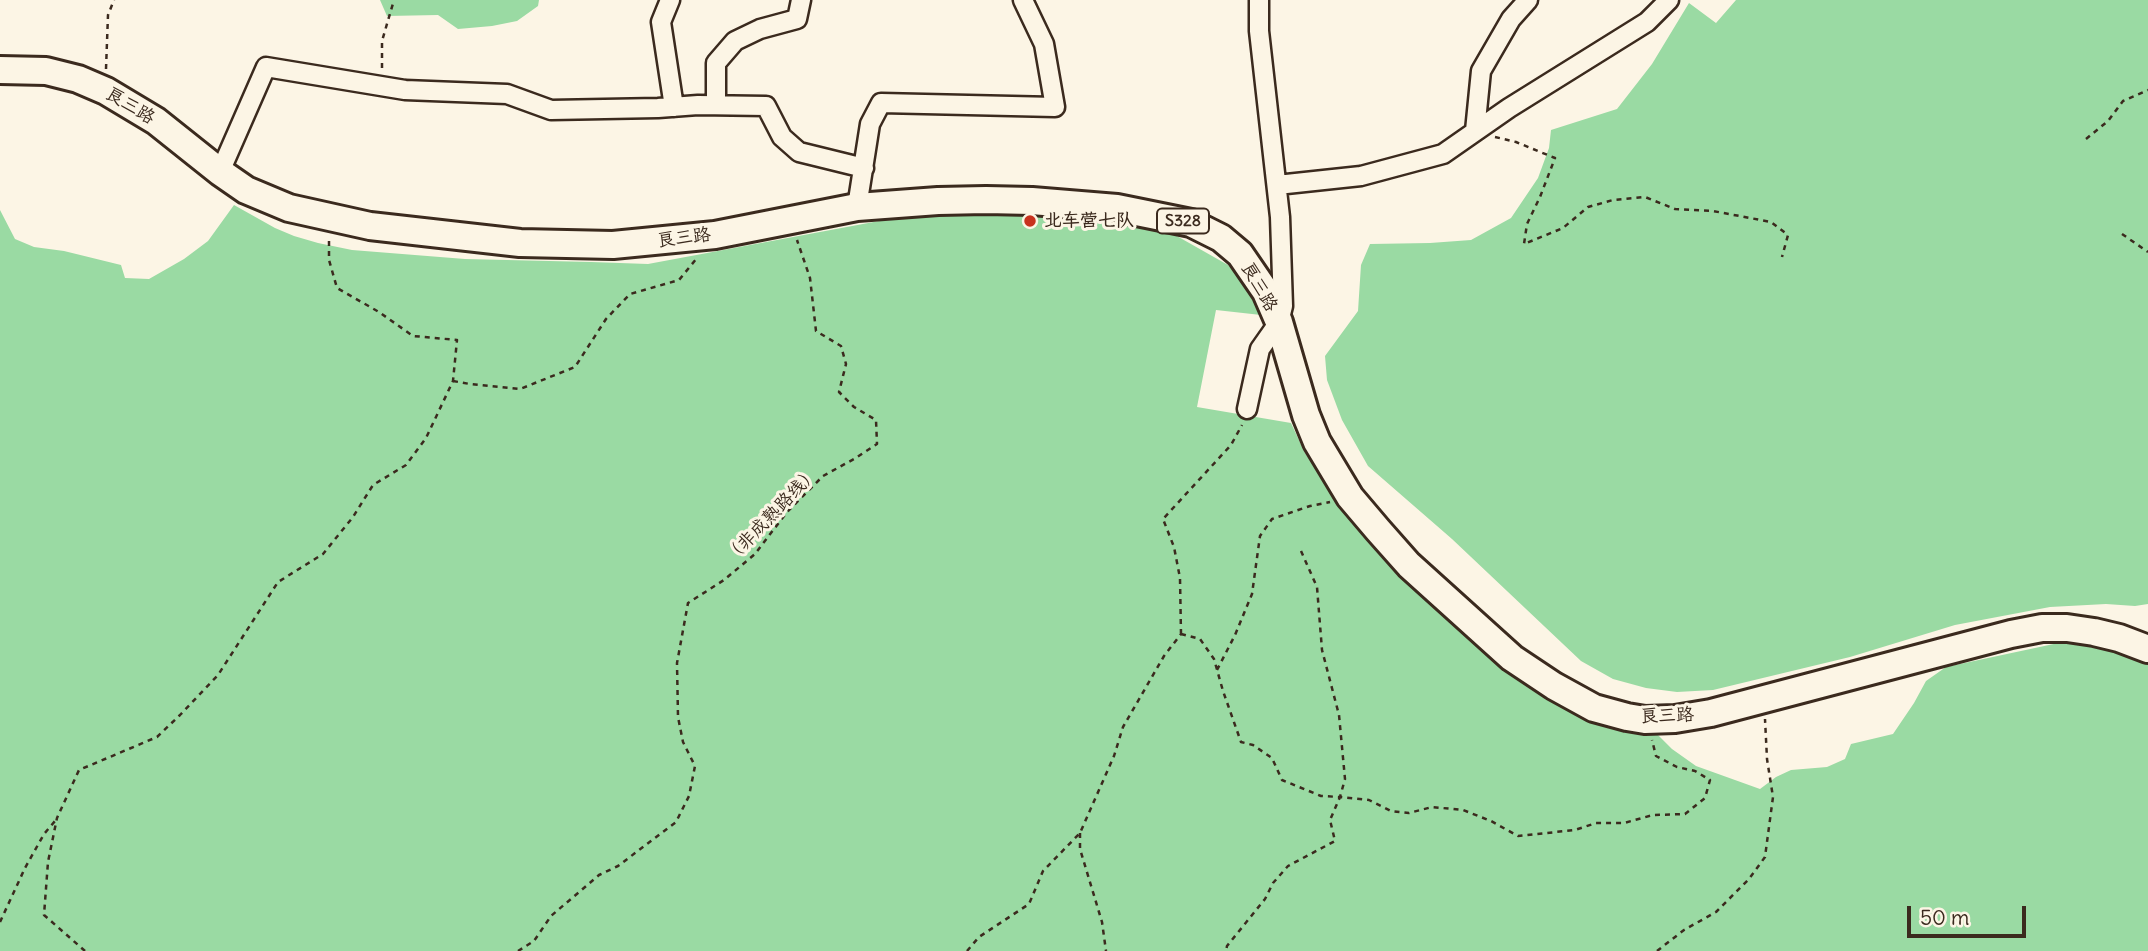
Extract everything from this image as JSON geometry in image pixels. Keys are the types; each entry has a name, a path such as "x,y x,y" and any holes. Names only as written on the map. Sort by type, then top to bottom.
{"main road":[{"name":"良三路","path":"0,70 46,71 78,79 106,91 156,121 246,190 289,208 330,218 404,230 520,243 568,246 626,244 716,235 857,207 938,201 1032,201 1117,208 1191,223 1221,238 1240,254 1266,292 1279,322 1306,415 1317,442 1350,497 1409,565 1513,658 1554,686 1594,708 1645,720 1675,719 1711,713 2042,628 2094,632 2148,649"}],"street":[{"path":"670,0 661,22 674,107"},
{"path":"716,105 716,63 735,41 760,29 797,19 801,0"},
{"path":"857,207 870,124 881,103 1055,107 1044,44 1023,0"},
{"path":"1247,409 1259,349 1279,322 1283,306 1277,185 1259,31 1259,0"},
{"path":"1475,131 1481,71 1511,19 1528,0"},
{"path":"1277,185 1361,176 1443,154 1509,108 1647,22 1669,0"},
{"path":"220,172 267,67 405,90 507,93 551,110 766,106 782,137 799,152 863,168"}],"path":[{"path":"106,91 108,15 114,0"},
{"path":"383,86 382,41 394,0"},
{"path":"2086,139 2108,121 2123,101 2148,90"},
{"path":"1475,131 1516,142 1555,158 1527,224 1524,244 1563,228 1588,207 1613,200 1645,197 1675,209 1713,211 1771,222 1788,235 1782,257"},
{"path":"85,951 44,915 48,862 57,818 79,771 157,737 218,675 278,582 323,554 353,517 373,485 406,465 426,438 453,381 457,340 413,336 379,312 337,288 329,260 330,218"},
{"name":"（非成熟路线）","path":"518,951 534,942 551,916 599,875 618,866 677,822 690,796 695,766 683,742 678,717 677,663 688,603 724,580 755,554 787,512 823,476 877,444 876,420 853,407 839,392 846,364 841,346 816,331 810,278 791,220"},
{"path":"2122,234 2148,252"},
{"path":"453,381 520,389 575,367 606,319 630,294 679,280 716,235"},
{"path":"967,951 979,937 1029,904 1043,870 1080,833 1114,756 1123,727 1164,656 1181,634 1180,578 1174,547 1163,519 1231,445 1241,428 1247,409"},
{"path":"1217,670 1252,594 1260,536 1272,519 1310,506 1350,497"},
{"path":"1226,951 1227,946 1265,899 1273,883 1289,866 1335,841 1330,820 1345,779 1339,715 1322,650 1317,587 1301,551"},
{"path":"1181,634 1200,639 1214,659 1241,742 1253,745 1272,758 1282,780 1321,796 1369,800 1391,811 1409,813 1432,807 1463,810 1518,836 1575,830 1596,823 1624,823 1653,815 1685,814 1705,798 1710,780 1695,771 1656,756 1645,720"},
{"path":"1657,951 1684,930 1716,912 1749,879 1765,857 1773,797 1767,760 1764,699"},
{"path":"0,922 24,868 57,818"},
{"path":"1080,833 1080,849 1102,922 1106,951"}],"green space":[{"path":"380,0 539,0 538,6 517,21 458,29 438,15 387,16"},
{"path":"1736,0 2148,0 2148,604 2050,607 1955,625 1850,657 1713,690 1677,692 1646,688 1613,679 1581,661 1452,539 1368,466 1342,420 1327,380 1325,356 1358,311 1361,265 1370,244 1471,240 1511,218 1538,178 1549,148 1551,130 1617,109 1652,64 1689,3 1716,23"},
{"path":"234,205 275,228 318,243 352,250 465,259 648,264 879,221 988,212 1049,213 1099,218 1168,231 1228,265 1246,286 1261,315 1216,310 1197,407 1291,423 1305,453 1323,479 1345,506 1405,567 1629,728 1658,735 1696,766 1760,789 1791,770 1827,767 1845,759 1851,744 1893,734 1926,681 1946,667 2063,642 2093,642 2148,656 2148,951 0,951 0,210 15,239 34,247 64,251 121,265 125,278 149,279 184,259 208,241"}],"place":[{"name":"北车营七队","path":"1030,221"}]}
